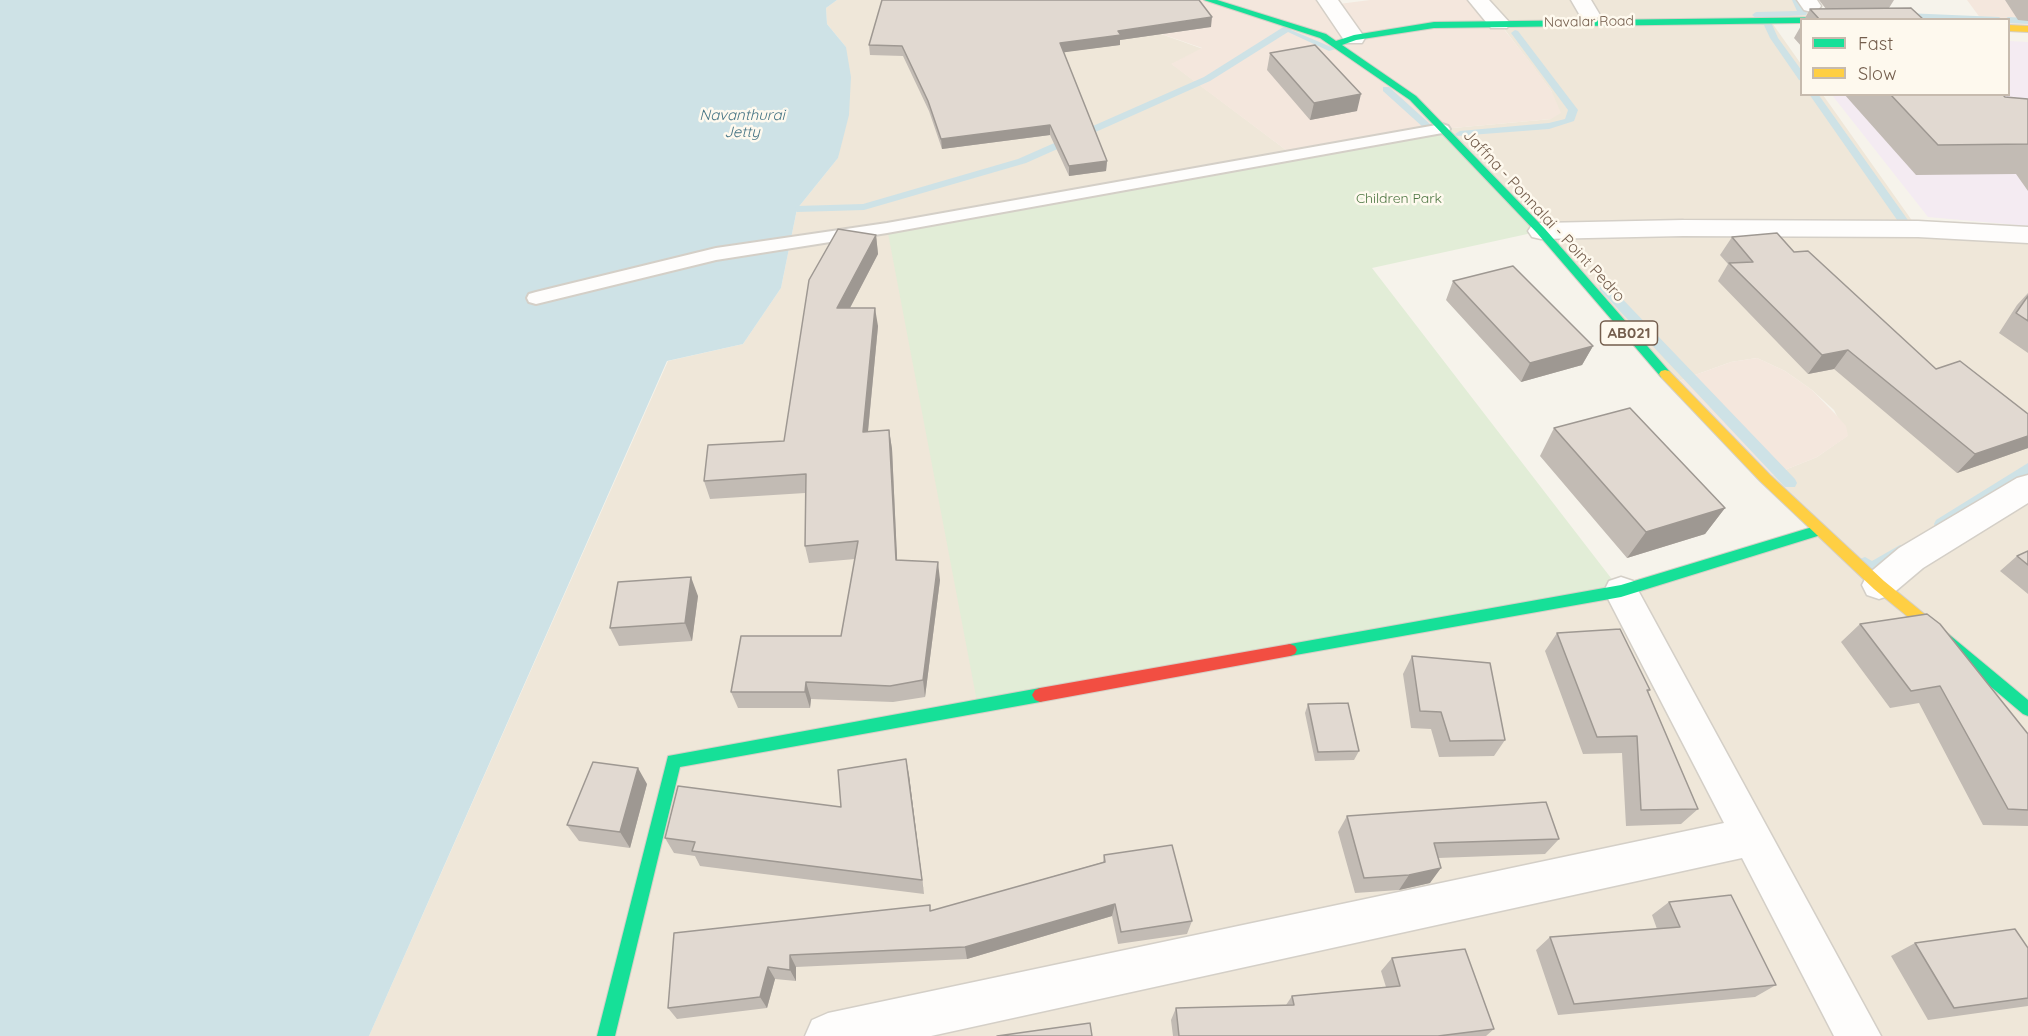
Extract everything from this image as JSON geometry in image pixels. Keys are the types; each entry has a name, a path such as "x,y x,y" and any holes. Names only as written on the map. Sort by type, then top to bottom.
{"street":[{"name":"Jaffna - Ponnalai - Point Pedro","path":"1208,0 1345,41 1413,98 1541,231 1673,383 1819,530 1879,585 2028,710"},
{"path":"1327,0 1345,41"},
{"path":"1478,0 1499,22"},
{"name":"Navalar Road","path":"1345,41 1434,25 1499,22 1800,20"},
{"path":"2010,28 2028,29"},
{"path":"1541,231 1683,228 1906,229 2028,235"},
{"path":"1879,585 1911,558 2028,487"},
{"path":"606,1036 674,761 1621,591 1819,530"},
{"path":"1621,591 1858,1036"},
{"path":"828,1036 1750,837"}],"lane":[{"path":"536,298 716,254 887,228 1442,129"}],"shaded area":[{"path":"837,0 1091,0 1136,25 1203,49 1172,64 1294,156 887,228 1621,591 1818,530 1765,478 1817,457 1847,436 1834,410 1812,390 1785,371 1757,358 1731,362 1673,383 1442,129 1551,119 1552,92 1499,22 1474,0 1808,0 1820,18 1770,20 1800,63 1800,96 1824,96 1918,229 2028,235 2028,1036 369,1036 668,361 743,344 781,288 797,209 838,158 846,47 827,24 826,8"},
{"path":"1091,0 1316,0 1331,5 1370,0 1474,0 1499,23 1534,67 1552,92 1561,113 1551,119 1442,129 1294,156 1171,64 1202,48 1136,25"},
{"path":"1967,0 2028,0 2028,29 2010,28 2010,18 1980,18"},
{"path":"2010,41 2028,42 2028,226 1928,217 1833,96 2010,96"},
{"path":"1757,358 1785,371 1812,390 1846,426 1848,436 1817,457 1765,478 1673,383 1731,362"}],"green space":[{"name":"Children Park","path":"1442,129 1541,231 1372,268 1621,591 978,707 887,228"}],"water":[{"name":"Navanthurai Jetty","path":"0,0 837,0 826,8 827,24 846,47 851,77 849,115 838,158 797,209 781,288 743,344 667,361 369,1036 0,1036"}],"building":[{"path":"882,0 1199,0 1212,17 1118,31 1121,35 1060,43 1107,161 1069,166 1050,125 941,139 928,101 902,46 869,45"},
{"path":"1911,8 1922,18 1818,18 1810,9"},
{"path":"1315,45 1361,94 1314,103 1270,53"},
{"path":"1892,96 2004,96 2028,99 2028,144 1938,145"},
{"path":"838,229 876,235 837,308 875,308 863,432 889,430 896,560 938,562 923,680 890,686 806,682 805,692 731,692 741,636 841,636 858,541 805,546 806,474 704,481 708,445 784,441 809,280"},
{"path":"1777,233 1794,252 1808,251 1936,369 1960,361 2028,414 2028,436 1975,454 1848,350 1822,355 1729,263 1753,262 1732,237"},
{"path":"1513,266 1593,346 1530,363 1453,281"},
{"path":"2028,296 2028,321 2016,313"},
{"path":"1630,408 1725,508 1646,532 1554,428"},
{"path":"2028,551 2028,565 2017,556"},
{"path":"691,577 685,623 610,628 618,582"},
{"path":"1927,614 1940,624 2028,734 2028,810 2008,809 1940,686 1911,691 1860,624"},
{"path":"1620,629 1650,690 1647,690 1698,809 1641,810 1637,736 1597,737 1557,633"},
{"path":"1412,656 1490,663 1505,740 1450,741 1441,712 1420,711"},
{"path":"1348,703 1359,751 1318,752 1308,704"},
{"path":"906,759 922,880 692,851 695,842 665,838 678,786 841,807 838,770"},
{"path":"593,762 638,768 620,832 567,825"},
{"path":"1546,802 1559,839 1434,843 1441,868 1409,875 1364,878 1347,816"},
{"path":"1172,845 1192,921 1121,932 1115,904 965,947 790,955 790,970 768,967 760,997 668,1008 674,933 930,905 930,911 1105,862 1104,855"},
{"path":"1731,895 1776,985 1574,1004 1550,937 1680,927 1669,902"},
{"path":"2015,929 2028,948 2028,998 1954,1008 1915,943"},
{"path":"1465,949 1494,1029 1438,1036 1179,1036 1176,1008 1294,1005 1292,996 1400,986 1392,958"},
{"path":"1090,1023 1092,1036 997,1036"}],"waterway":[{"path":"1756,15 1803,13 1796,0"},
{"path":"1905,16 1952,18"},
{"path":"2010,20 2028,21"},
{"path":"1754,22 1767,22 1774,38 1800,75"},
{"path":"797,209 864,207 1022,161 1207,79 1288,28"},
{"path":"1292,32 1332,49"},
{"path":"1460,134 1549,126 1569,121 1573,110 1515,33"},
{"path":"1386,89 1427,126"},
{"path":"1814,96 1906,225"},
{"path":"1605,288 1790,483"},
{"path":"1941,524 2028,468"},
{"path":"1865,563 1871,569 1900,550"}],"traffic: fast":[{"path":"1208,0 1323,36 1413,98 1541,231 1665,374"},
{"path":"1337,44 1354,38 1434,25 1800,21"},
{"path":"1290,650 1621,591 1819,530"},
{"path":"1923,621 2028,709"},
{"path":"606,1036 674,761 1040,695"}],"traffic: slow":[{"path":"2010,28 2028,29"},
{"path":"1665,374 1765,478 1879,585 1923,621"}],"traffic: jam":[{"path":"1040,695 1290,650"}]}
